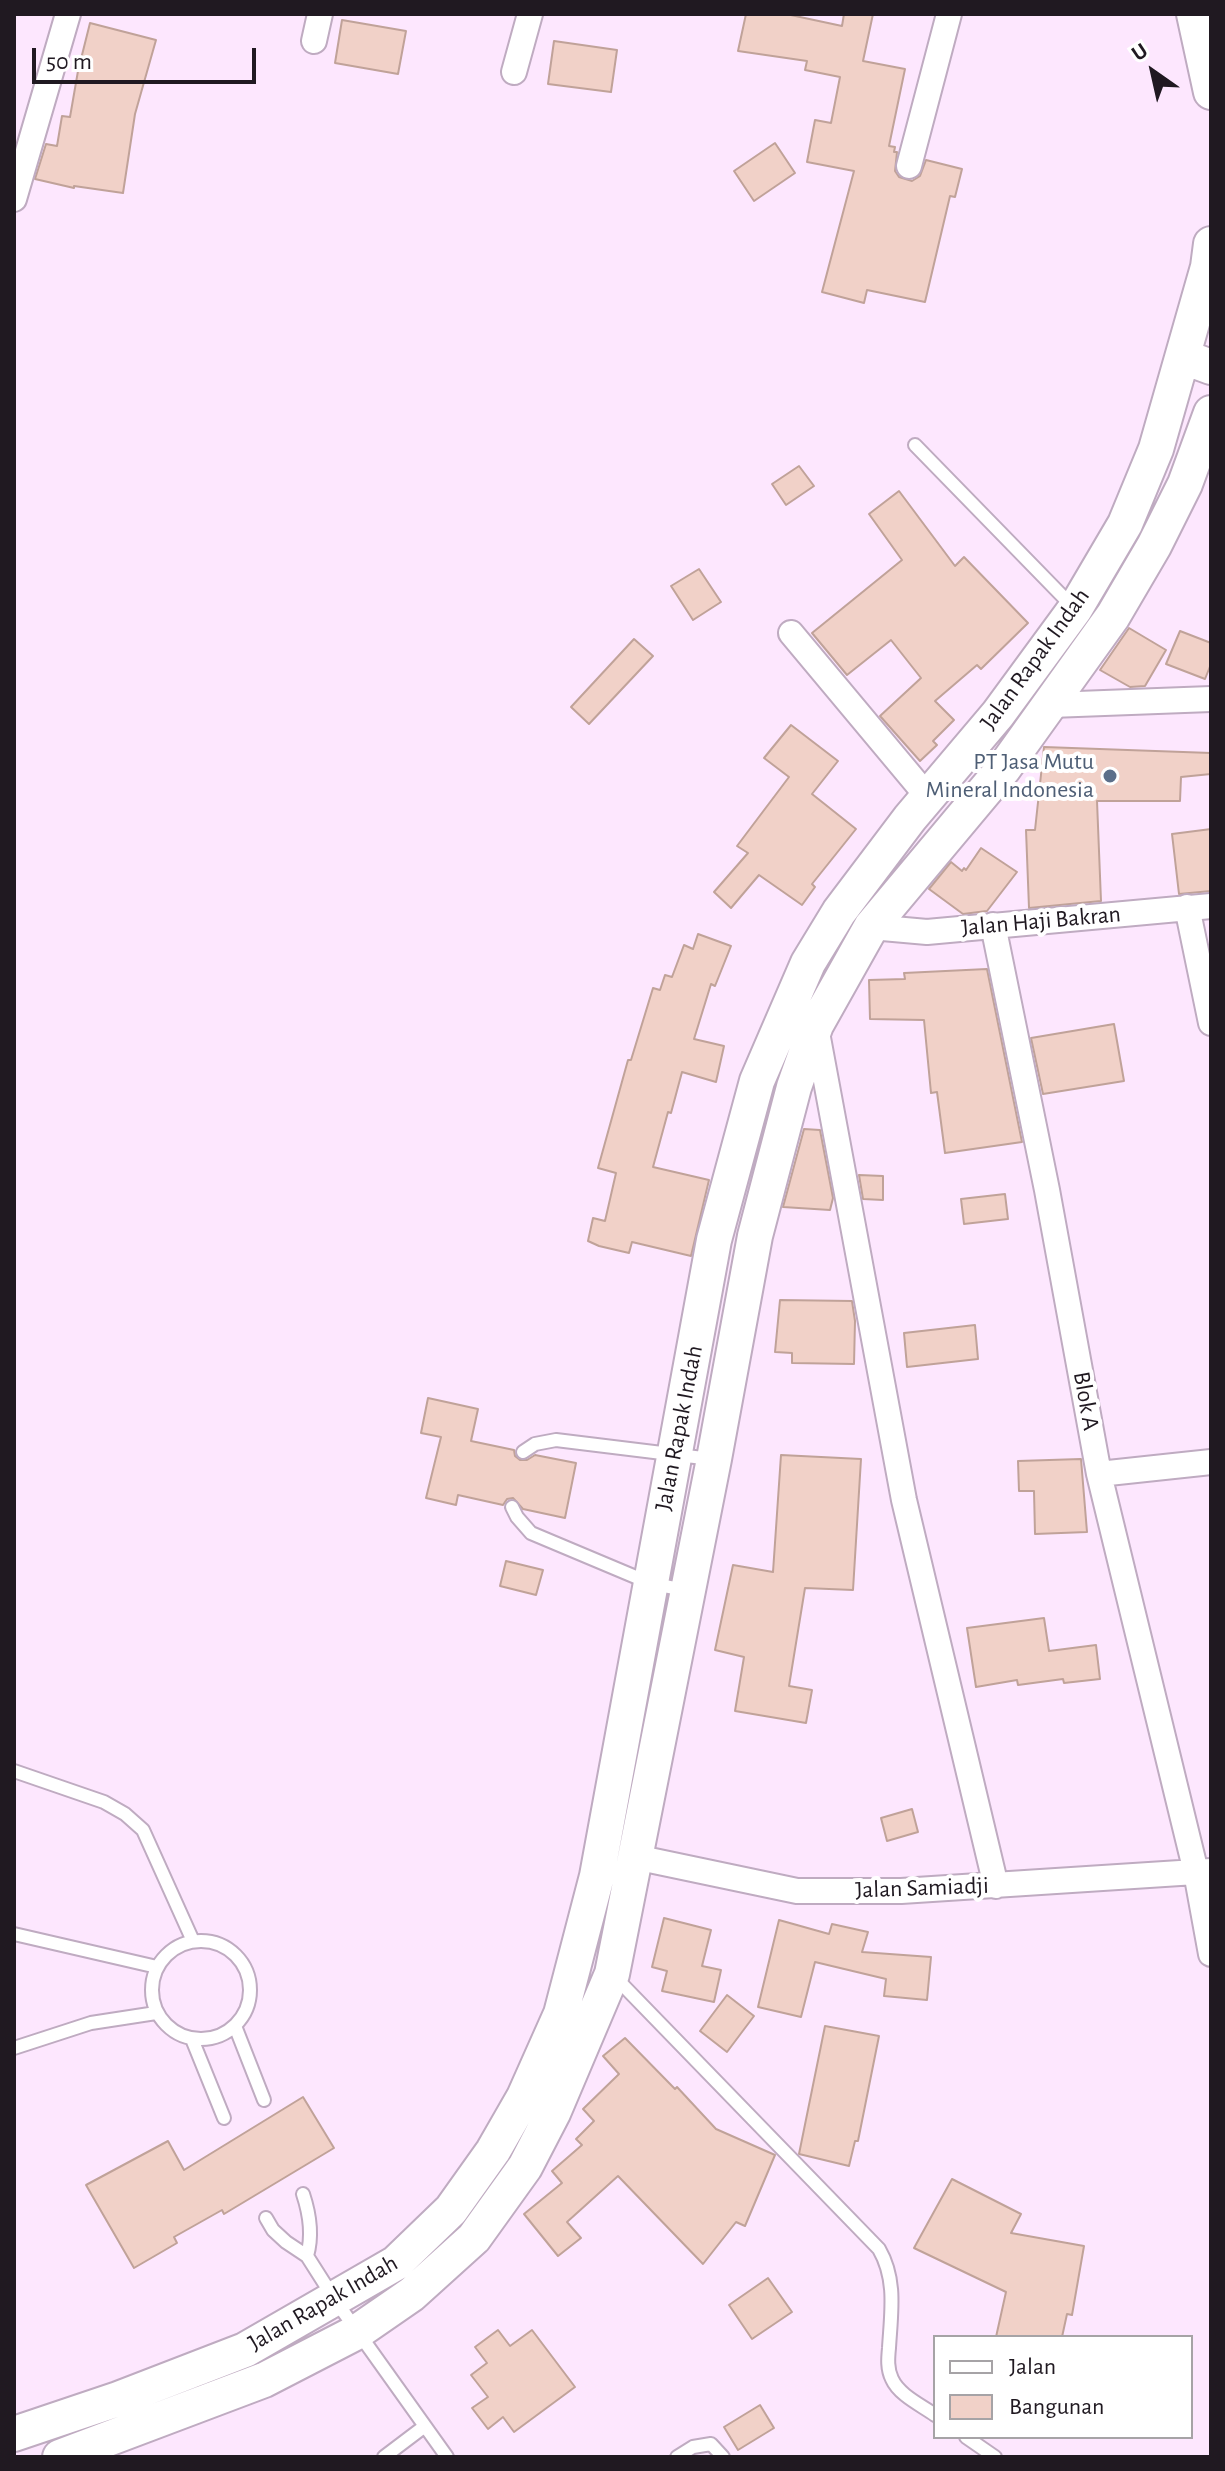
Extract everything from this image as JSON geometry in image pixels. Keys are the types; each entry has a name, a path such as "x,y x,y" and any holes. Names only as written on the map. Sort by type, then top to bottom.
{"main road":[{"path":"1194,14 1211,92"},
{"name":"Jalan Rapak Indah","path":"14,2434 118,2399 245,2350 396,2263 451,2210 493,2151 524,2097 561,2014 597,1876 714,1240 757,1081 808,963 839,912 928,797 998,714 1075,609 1125,524 1156,449 1198,362 1211,244"},
{"name":"Jalan Rapak Indah","path":"60,2457 264,2380 357,2332 412,2294 474,2238 525,2167 553,2113 612,1974 755,1236 794,1087 816,1025 871,927 1004,768 1113,616 1154,546 1185,484 1211,413"}],"street":[{"path":"14,199 68,14"},
{"path":"314,41 320,14"},
{"path":"514,72 530,14"},
{"path":"909,166 949,14"},
{"path":"791,633 928,797"},
{"path":"1051,705 1211,699"},
{"path":"1199,907 1211,1023"},
{"name":"Jalan Haji Bakran","path":"871,927 927,932 1199,907"},
{"name":"Blok A","path":"993,925 1047,1190 1099,1474 1204,1872 1211,1954"},
{"path":"816,1025 904,1500 996,1886"},
{"path":"1099,1474 1211,1462"},
{"name":"Jalan Samiadji","path":"635,1857 797,1891 901,1891 1204,1872"}],"lane":[{"path":"915,445 1075,609"},
{"path":"523,1452 535,1444 556,1440 714,1459"},
{"path":"512,1507 531,1533 650,1583 688,1591"},
{"path":"14,1771 104,1802 125,1814 143,1830 193,1941"},
{"path":"14,1934 157,1967"},
{"path":"193,1941 209,1941 224,1946 236,1955 245,1968 250,1999 244,2013 235,2026 223,2035 192,2039 177,2034 156,2013 151,1998 157,1967 178,1946 193,1941"},
{"path":"612,1974 879,2249 888,2263 892,2280 888,2366 892,2380 903,2393 933,2414"},
{"path":"14,2048 91,2023 156,2013"},
{"path":"235,2026 264,2100"},
{"path":"192,2039 224,2118"},
{"path":"303,2194 310,2220 311,2243 307,2256"},
{"path":"266,2218 273,2230 307,2256 357,2332 447,2457"},
{"path":"384,2457 425,2426"},
{"path":"969,2439 995,2457"},
{"path":"677,2457 693,2447 711,2444 723,2457"}],"building":[{"path":"746,14 786,14 842,26 844,14 873,14 863,61 905,69 889,146 895,147 894,152 897,152 895,171 899,177 912,181 920,176 926,160 962,169 955,197 950,196 925,302 867,290 864,303 822,292 854,171 807,162 815,120 831,123 840,77 805,70 807,61 738,51"},
{"path":"342,20 406,31 398,74 335,63"},
{"path":"90,23 156,40 135,114 123,193 74,188 35,179 46,144 57,146 62,116 70,117"},
{"path":"554,41 617,50 611,92 548,84"},
{"path":"775,143 795,173 754,201 734,171"},
{"path":"799,466 814,486 786,505 772,484"},
{"path":"899,491 955,566 964,557 1028,623 981,669 977,665 935,701 954,720 933,741 937,745 920,761 880,716 921,678 891,640 847,675 812,633 902,560 869,514"},
{"path":"699,569 721,602 693,620 671,586"},
{"path":"1129,628 1166,650 1145,686 1130,687 1100,670"},
{"path":"1180,631 1211,643 1211,664 1205,679 1166,664"},
{"path":"634,639 653,656 589,724 571,707"},
{"path":"791,725 838,761 812,794 856,829 812,884 815,887 802,905 759,875 731,908 714,892 748,853 737,846 789,777 764,758"},
{"path":"1044,747 1211,753 1211,774 1181,777 1180,801 1097,801 1101,901 1029,908 1026,830 1035,830"},
{"path":"1211,829 1211,891 1179,894 1172,834"},
{"path":"981,848 1017,872 987,911 963,914 929,889 951,862 962,871 964,868 966,870"},
{"path":"698,934 731,946 715,986 711,984 694,1039 724,1046 716,1082 682,1072 653,1167 709,1180 691,1256 632,1242 629,1253 599,1246 588,1241 593,1218 605,1221 616,1173 598,1168 628,1060 631,1060 653,988 660,990 665,975 672,977 684,945 693,949"},
{"path":"987,969 1022,1142 945,1153 937,1092 931,1093 924,1020 870,1019 869,980 905,979 904,973"},
{"path":"1114,1024 1124,1081 1043,1094 1031,1038"},
{"path":"804,1129 820,1130 833,1198 830,1210 783,1207"},
{"path":"859,1175 883,1176 883,1200 863,1199"},
{"path":"1005,1194 1008,1219 964,1224 961,1199"},
{"path":"780,1300 852,1301 854,1364 792,1363 792,1353 775,1352"},
{"path":"975,1325 978,1359 907,1367 904,1333"},
{"path":"428,1398 478,1409 471,1441 514,1450 520,1460 535,1455 576,1463 565,1518 523,1509 513,1498 507,1499 503,1505 458,1495 456,1505 426,1498 441,1437 421,1433"},
{"path":"781,1455 861,1459 853,1590 805,1588 789,1686 812,1690 806,1723 735,1711 744,1657 715,1650 733,1565 773,1572"},
{"path":"1081,1459 1087,1532 1035,1534 1034,1491 1019,1491 1018,1461"},
{"path":"506,1561 543,1570 536,1595 500,1586"},
{"path":"1044,1618 1049,1651 1096,1645 1100,1679 1064,1683 1063,1679 1018,1685 1017,1680 976,1687 967,1628"},
{"path":"912,1809 918,1832 887,1841 881,1818"},
{"path":"664,1918 711,1930 702,1966 721,1970 714,2002 662,1991 667,1971 652,1967"},
{"path":"779,1920 829,1934 832,1924 868,1932 862,1952 931,1957 927,2000 884,1996 886,1979 815,1962 801,2017 758,2007"},
{"path":"727,1995 754,2016 727,2052 700,2031"},
{"path":"825,2026 879,2036 858,2141 855,2141 849,2166 799,2154"},
{"path":"625,2038 716,2129 775,2155 745,2226 736,2222 703,2264 618,2176 567,2222 581,2238 558,2256 524,2214 562,2183 552,2171 582,2145 576,2139 594,2121 583,2109 619,2074 603,2056"},
{"path":"303,2097 334,2148 224,2214 222,2210 174,2237 177,2243 134,2268 86,2185 168,2141 184,2170"},
{"path":"952,2179 1021,2214 1011,2233 1084,2246 1072,2315 1067,2314 1062,2335 996,2335 1006,2292 914,2248"},
{"path":"768,2278 792,2312 752,2339 729,2305"},
{"path":"498,2330 510,2346 532,2330 575,2387 514,2432 503,2417 488,2429 472,2408 488,2397 471,2375 487,2363 475,2347"},
{"path":"760,2405 774,2428 738,2450 724,2427"}],"place":[{"name":"PT Jasa Mutu Mineral Indonesia","path":"1110,776"}]}
